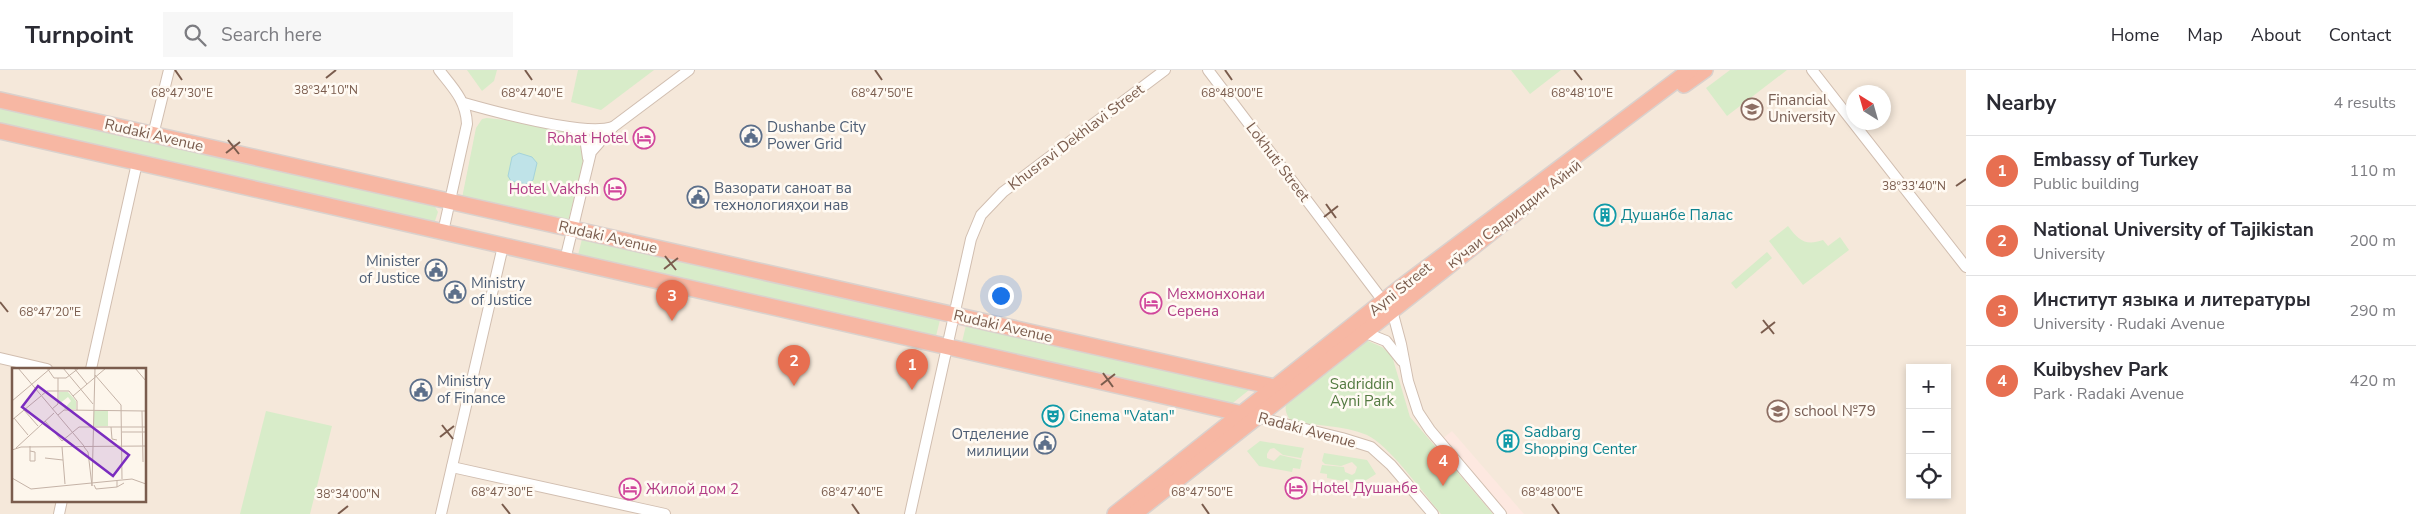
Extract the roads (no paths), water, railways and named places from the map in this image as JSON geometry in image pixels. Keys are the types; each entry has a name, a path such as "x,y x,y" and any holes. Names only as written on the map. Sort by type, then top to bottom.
{"highway":[{"name":"Ayni Street","path":"1134,514 1248,415 1274,387 1357,329 1690,70"},
{"name":"кӯчаи Садриддин Айнӣ","path":"1446,260 1705,70"},
{"name":"Rudaki Avenue","path":"0,100 1274,387"},
{"name":"Rudaki Avenue","path":"0,132 1248,415"},
{"path":"1248,415 1357,329"},
{"name":"Ayni Street","path":"1115,514 1248,415"}],"street":[{"path":"153,135 169,70"},
{"path":"439,70 464,103 467,124"},
{"path":"588,158 613,126 689,70"},
{"name":"Khusravi Dekhlavi Street","path":"910,514 973,233 981,216 989,205 1009,187 1165,70"},
{"name":"Lokhuti Street","path":"1208,70 1387,306"},
{"path":"1812,70 1966,267"},
{"path":"464,103 573,128 600,129 613,126"},
{"path":"443,232 467,124 472,115 482,108"},
{"path":"564,260 588,158 584,138 573,128"},
{"path":"91,368 137,163"},
{"path":"441,514 503,246"},
{"path":"1387,306 1396,323 1403,361 1418,412 1430,430 1500,514"},
{"path":"1357,329 1386,341 1403,361"},
{"path":"0,358 43,368"},
{"name":"Radaki Avenue","path":"1248,415 1371,447 1391,465 1433,514"},
{"path":"452,467 664,514"}],"water":[{"path":"519,153 532,157 537,163 533,180 527,184 511,181 508,176 512,157"}],"place":[{"name":"Financial University","path":"1752,109"},
{"name":"Dushanbe City Power Grid","path":"751,136"},
{"name":"Rohat Hotel","path":"644,138"},
{"name":"Hotel Vakhsh","path":"615,189"},
{"name":"Вазорати саноат ва технологияҳои нав","path":"698,197"},
{"name":"Душанбе Палас","path":"1605,215"},
{"name":"Minister of Justice","path":"436,270"},
{"name":"Ministry of Justice","path":"455,292"},
{"name":"Мехмонхонаи Серена","path":"1151,303"},
{"name":"Институт языка и литературы","path":"672,321"},
{"name":"National University of Tajikistan","path":"794,386"},
{"name":"Ministry of Finance","path":"421,390"},
{"name":"Embassy of Turkey","path":"912,390"},
{"name":"school №79","path":"1778,411"},
{"name":"Cinema \"Vatan\"","path":"1053,416"},
{"name":"Sadbarg Shopping Center","path":"1508,441"},
{"name":"Отделение милиции","path":"1045,443"},
{"name":"Kuibyshev Park","path":"1443,486"},
{"name":"Hotel Душанбе","path":"1296,488"},
{"name":"Жилой дом 2","path":"630,489"}],"park label":[{"name":"Sadriddin Ayni Park","path":"1362,392"}]}
